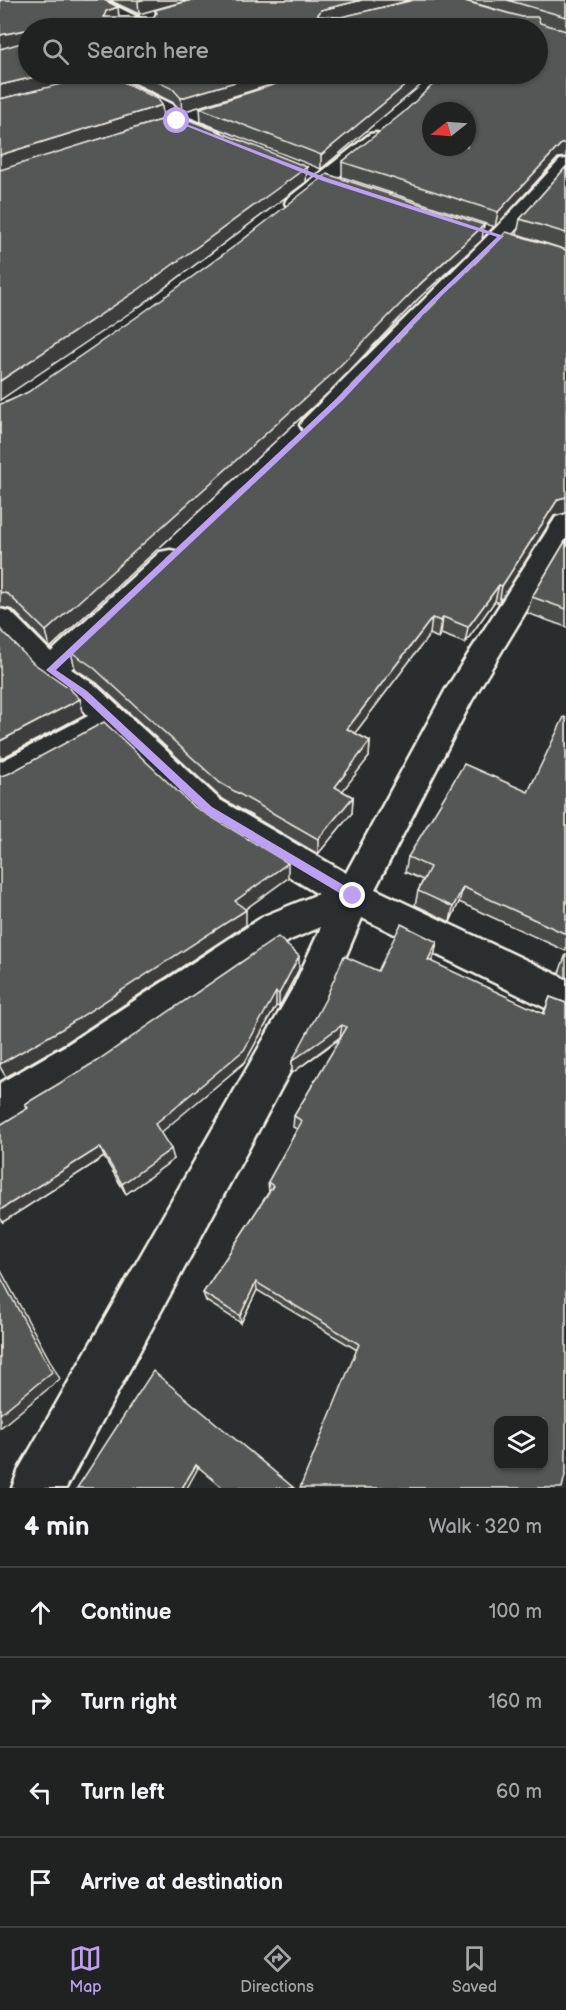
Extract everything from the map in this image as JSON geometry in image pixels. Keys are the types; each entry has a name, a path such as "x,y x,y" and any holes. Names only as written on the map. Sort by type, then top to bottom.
{"street":[{"path":"92,0 132,18"},
{"path":"119,84 167,108 177,121 230,142"},
{"path":"155,129 199,114"},
{"path":"278,216 388,127"},
{"path":"291,445 501,236 566,164"},
{"path":"304,171 347,187"},
{"path":"38,1488 308,999 353,896 457,697 566,523"},
{"path":"50,670 184,546"},
{"path":"0,619 50,670 84,693 208,810 353,896 566,999"},
{"path":"0,778 110,718"},
{"path":"0,1107 83,1058 277,928 353,896"}],"building":[{"path":"0,0 104,0 118,7 106,11 104,17 153,17 157,13 155,10 192,0 362,0 321,10 317,16 341,17 414,0 461,0 522,17 538,18 18,18 18,31 0,35"},
{"path":"507,0 566,0 566,17"},
{"path":"548,25 566,31 566,143 561,144 498,212 342,162 404,112 433,84 548,84"},
{"path":"18,44 18,81 0,85 0,49"},
{"path":"61,84 127,84 158,99 162,105 0,155 0,99"},
{"path":"163,84 228,84 181,98 173,89"},
{"path":"276,84 407,84 321,155 200,108"},
{"path":"177,115 307,167 138,290 0,381 0,170"},
{"path":"566,167 566,233 520,219"},
{"path":"327,174 484,225 421,283 331,375 46,631 8,594 0,592 0,404 28,392 141,314 236,245"},
{"path":"506,232 566,250 566,497 558,499 502,586 499,585 468,627 443,617 441,621 432,618 347,729 370,741 335,787 353,797 318,839 220,783 93,667 71,652 350,388"},
{"path":"566,540 566,609 532,597"},
{"path":"0,629 33,663 68,687 80,699 0,741"},
{"path":"564,717 566,718 566,934 463,887 453,907 418,891 430,867 408,857 464,764 528,792"},
{"path":"104,722 193,806 288,863 235,901 246,910 62,1029 0,1064 0,776 8,774"},
{"path":"401,924 437,942 428,960 544,1014 550,997 566,1003 566,1471 562,1488 300,1488 359,1344 256,1282 240,1316 203,1293 273,1186 268,1182 302,1121 294,1116 347,1027 342,1025 292,1061 325,1000 344,956 378,971"},
{"path":"278,937 299,956 279,994 276,992 244,1050 155,1124 171,1149 122,1184 100,1147 0,1210 0,1125 28,1108 25,1104 95,1062"},
{"path":"0,1276 52,1372 0,1414"},
{"path":"153,1371 294,1488 223,1488 196,1465 182,1488 77,1488"}],"route":[{"path":"177,121 325,180 501,236 429,305 340,398 50,670 84,693 208,810 353,896"}]}
